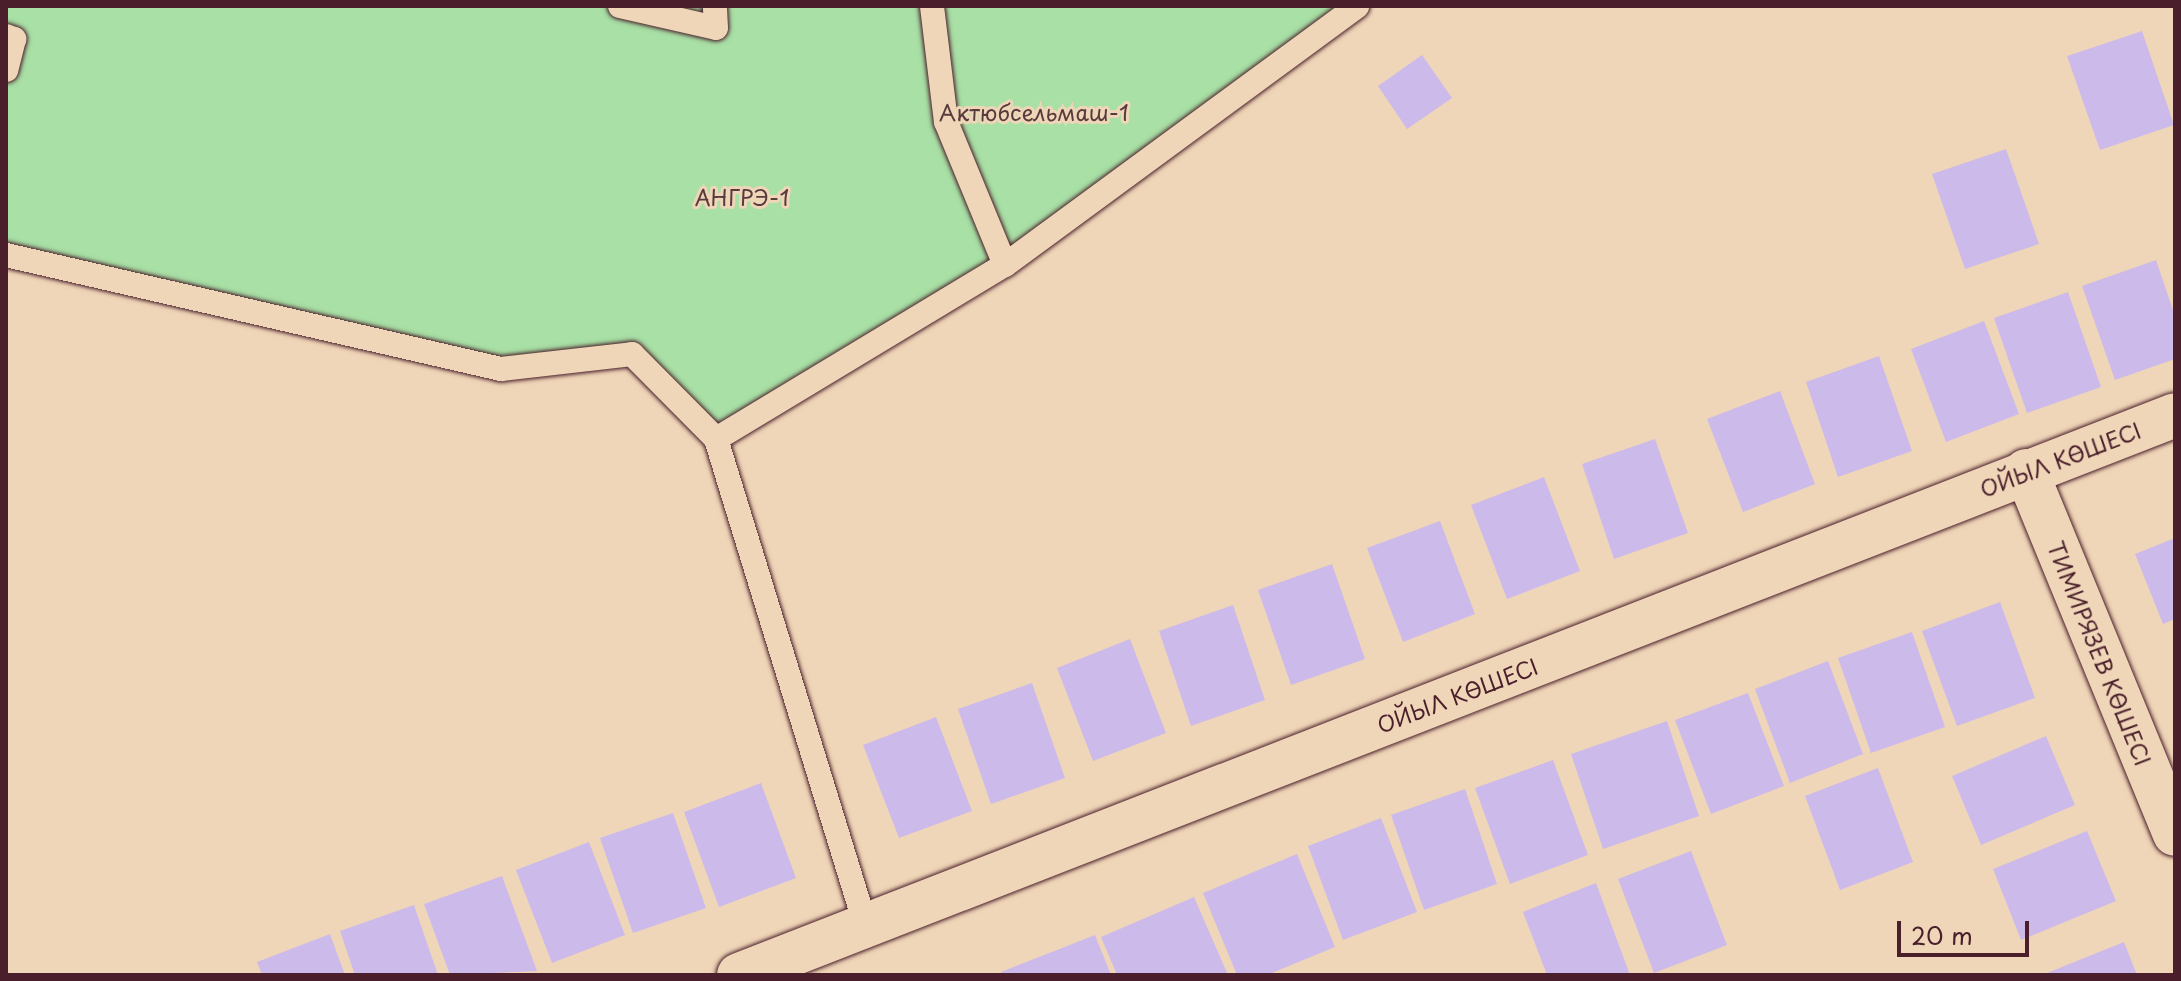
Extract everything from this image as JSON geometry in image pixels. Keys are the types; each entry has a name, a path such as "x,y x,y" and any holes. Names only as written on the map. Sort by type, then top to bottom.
{"street":[{"name":"ОЙЫЛ КӨШЕСІ","path":"739,975 796,966 866,927 2175,415"},
{"name":"ТИМИРЯЗЕВ КӨШЕСІ","path":"2026,471 2175,834"}],"lane":[{"path":"620,6 716,28 715,6"},
{"path":"932,6 946,122 1005,265"},
{"path":"716,439 1005,265 1357,6"},
{"path":"6,36 14,39 6,70"},
{"path":"6,255 501,369 632,354 716,439 866,927"}],"green space":[{"name":"АНГРЭ-1","path":"6,6 1357,6 1005,265 716,439 632,354 501,369 6,255"}],"building":[{"path":"2142,31 2174,125 2100,150 2067,56"},
{"path":"1422,55 1452,98 1407,129 1378,86"},
{"path":"2006,149 2039,244 1965,269 1932,174"},
{"path":"2156,260 2175,316 2175,359 2115,380 2082,286"},
{"path":"2068,292 2101,387 2027,413 1994,318"},
{"path":"1984,321 2019,414 1946,442 1911,349"},
{"path":"1879,356 1912,451 1838,477 1806,382"},
{"path":"1780,391 1815,484 1743,512 1707,419"},
{"path":"1655,439 1688,533 1614,559 1582,464"},
{"path":"1544,477 1580,571 1507,599 1471,505"},
{"path":"1440,521 1475,614 1403,642 1367,548"},
{"path":"2175,538 2175,619 2163,624 2135,554"},
{"path":"1332,564 1365,659 1291,685 1258,590"},
{"path":"2000,602 2035,698 1957,726 1922,631"},
{"path":"1233,605 1265,700 1191,726 1159,631"},
{"path":"1912,632 1945,727 1871,753 1838,658"},
{"path":"1130,639 1166,733 1093,761 1057,668"},
{"path":"1828,661 1863,754 1790,783 1755,689"},
{"path":"1032,683 1065,778 991,804 958,709"},
{"path":"1748,693 1784,786 1711,814 1675,720"},
{"path":"936,717 972,811 899,838 863,745"},
{"path":"1667,721 1699,816 1603,849 1571,754"},
{"path":"2046,736 2075,805 1981,845 1952,776"},
{"path":"1553,760 1588,855 1510,884 1475,788"},
{"path":"1878,768 1913,862 1840,890 1805,796"},
{"path":"761,783 796,878 719,907 684,812"},
{"path":"1465,789 1497,884 1424,910 1391,815"},
{"path":"673,813 706,908 633,933 600,838"},
{"path":"1381,818 1417,912 1343,940 1308,846"},
{"path":"2087,831 2116,901 2021,940 1993,869"},
{"path":"589,842 625,935 552,963 516,870"},
{"path":"1691,851 1727,945 1654,973 1618,879"},
{"path":"1297,854 1335,947 1267,975 1237,975 1203,893"},
{"path":"502,876 537,971 450,975 424,904"},
{"path":"1596,883 1630,975 1547,975 1523,912"},
{"path":"1194,897 1228,975 1117,975 1101,937"},
{"path":"414,905 438,975 355,975 340,931"},
{"path":"330,934 345,975 262,975 257,962"},
{"path":"1095,935 1111,975 1002,975 1001,972"},
{"path":"2124,942 2137,975 2042,975"}],"park label":[{"name":"Актюбсельмаш-1","path":"1034,112"}]}
